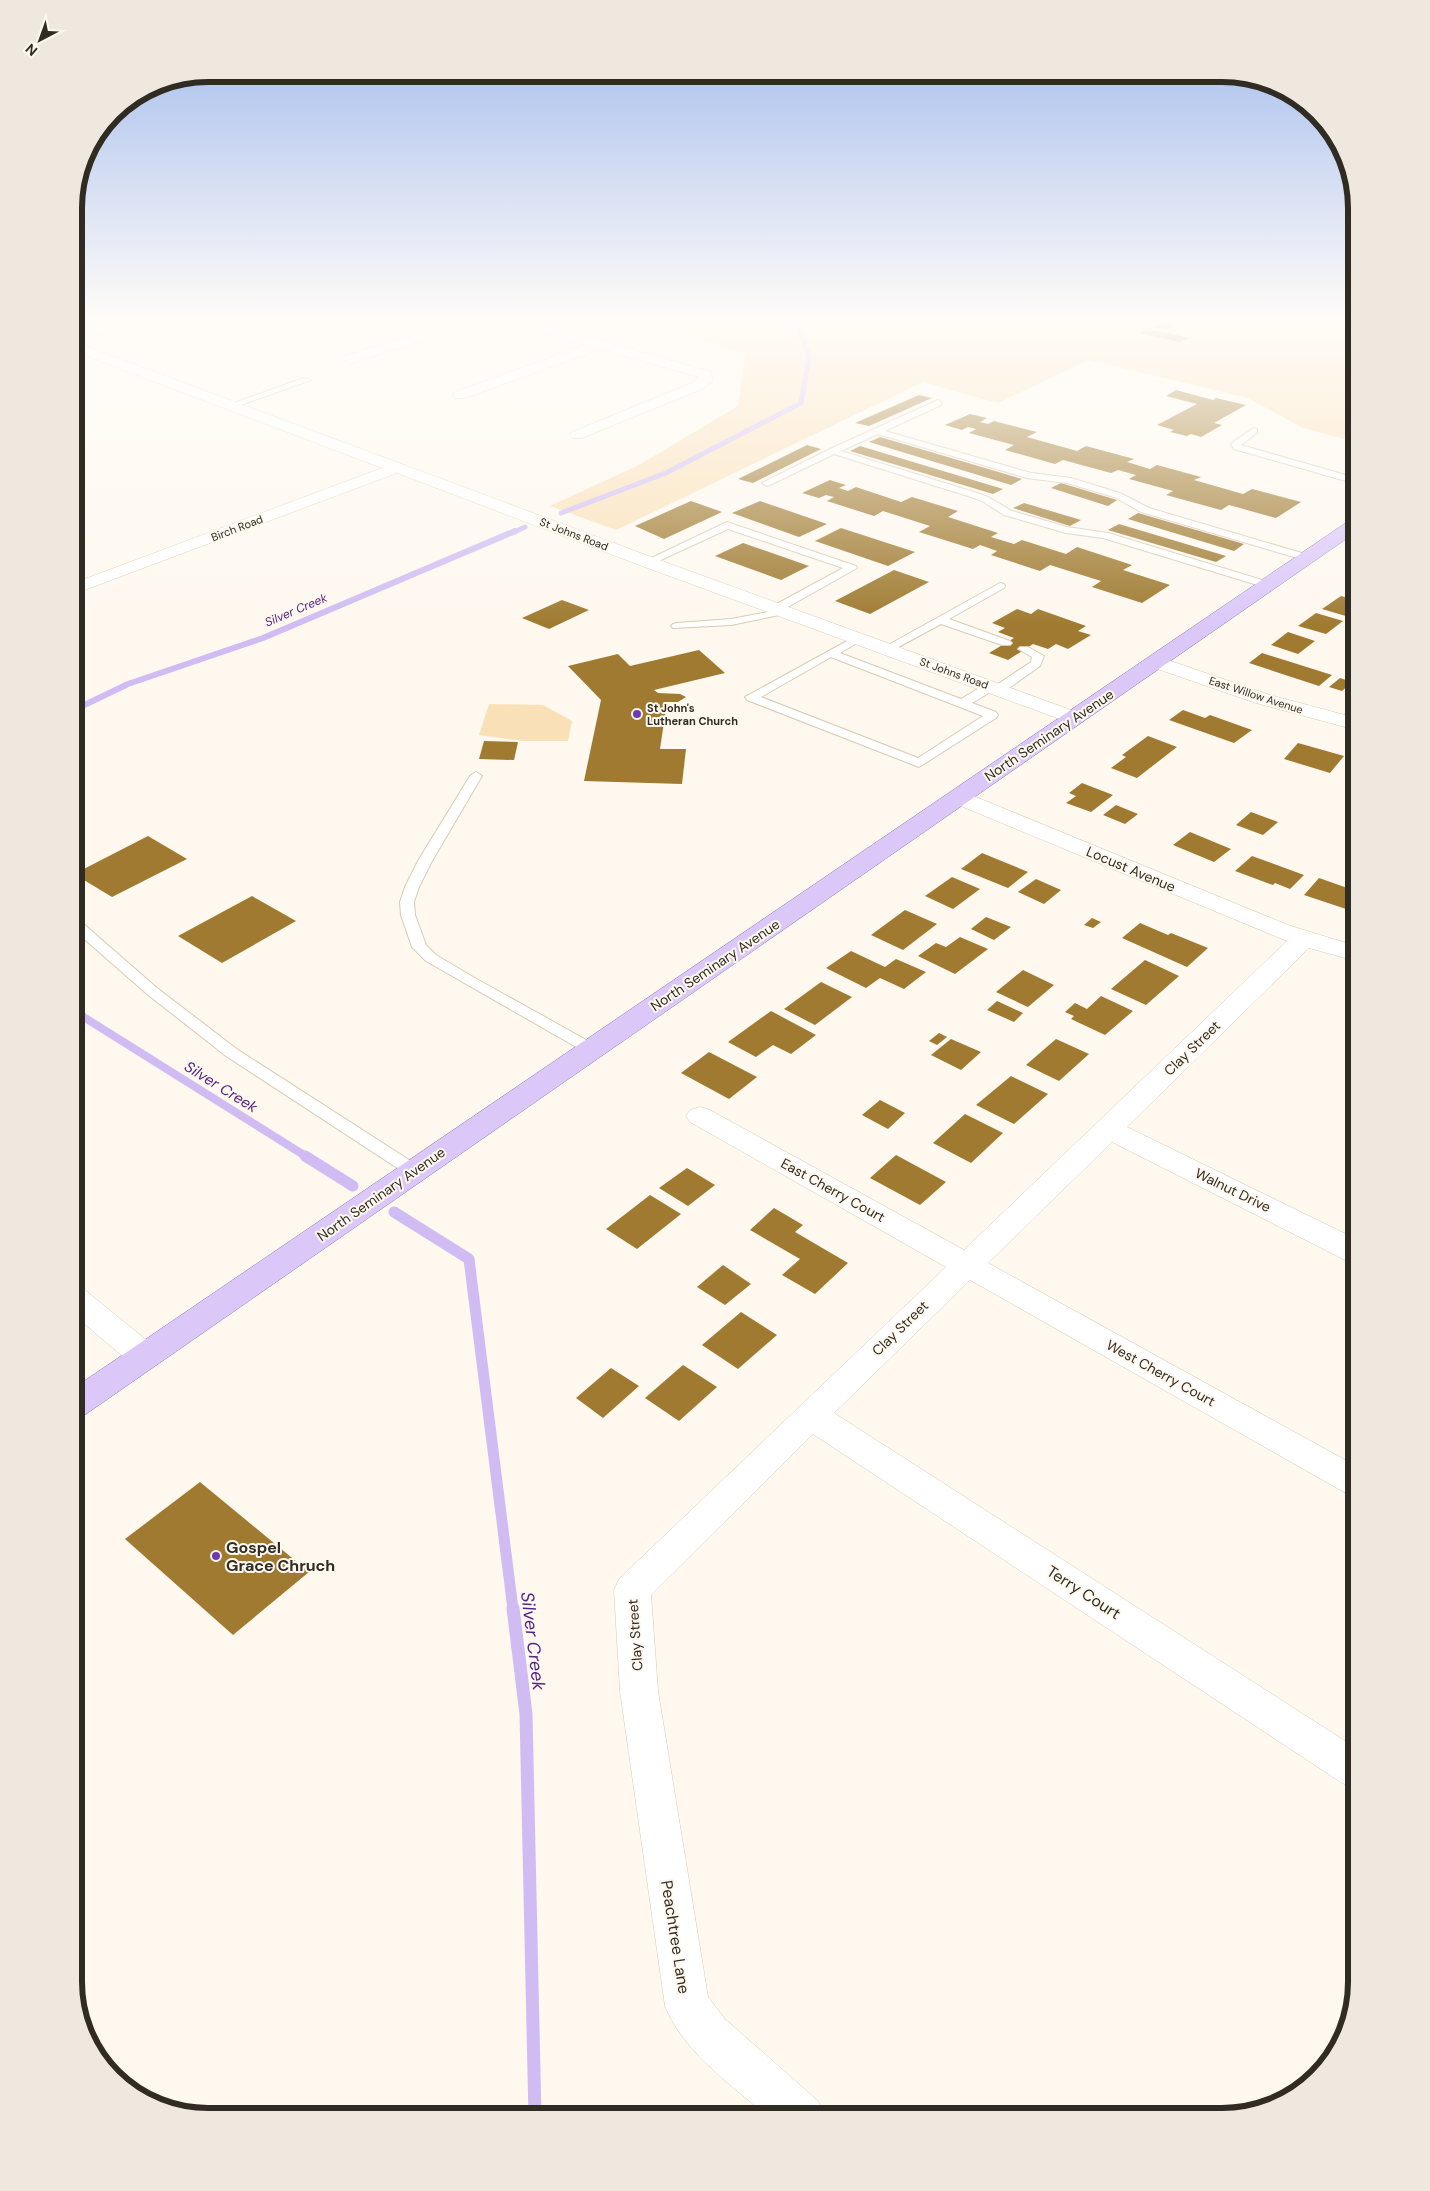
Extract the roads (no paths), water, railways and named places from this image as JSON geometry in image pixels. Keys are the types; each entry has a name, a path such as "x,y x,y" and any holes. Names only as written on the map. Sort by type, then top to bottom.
{"main road":[{"name":"North Seminary Avenue","path":"82,1398 1348,530"}],"street":[{"name":"St Johns Road","path":"278,422 648,562 1075,718"},
{"path":"577,435 608,422"},
{"name":"Birch Road","path":"83,585 399,467"},
{"name":"East Willow Avenue","path":"1156,662 1263,699 1348,722"},
{"name":"Locust Avenue","path":"959,797 1304,939"},
{"path":"1304,939 1348,952"},
{"name":"Clay Street","path":"659,1829 640,1691 632,1590 1304,939"},
{"name":"East Cherry Court","path":"700,1116 967,1264"},
{"name":"Walnut Drive","path":"1109,1129 1348,1248"},
{"name":"West Cherry Court","path":"967,1264 1348,1478"},
{"path":"82,1305 144,1356"},
{"name":"Terry Court","path":"811,1415 1348,1765"},
{"name":"Peachtree Lane","path":"659,1829 687,2006 709,2035 792,2108"}],"lane":[{"path":"767,483 896,422"},
{"path":"877,431 1030,476 1068,480 1109,492 1145,510 1308,558"},
{"path":"1254,431 1236,444 1237,446 1246,451 1348,479"},
{"path":"833,451 974,495 985,499 1008,514 1066,530 1104,535 1268,585"},
{"path":"648,562 727,525 852,568 781,610 756,620 677,626"},
{"path":"887,649 1000,586"},
{"path":"941,620 1006,643"},
{"path":"830,653 992,715 919,762 750,696 830,653 858,638"},
{"path":"963,703 1036,664 1038,656 1024,649"},
{"path":"476,776 425,861 407,902 408,915 419,947 431,958 476,985 591,1050"},
{"path":"83,930 152,991 232,1053 414,1172"}],"waterway":[{"name":"Silver Creek","path":"561,513 666,473 764,422"},
{"name":"Silver Creek","path":"512,533 525,527"},
{"name":"Silver Creek","path":"83,706 128,684 263,638 515,531"},
{"name":"Silver Creek","path":"83,1016 307,1157"},
{"name":"Silver Creek","path":"305,1156 353,1186"},
{"name":"Silver Creek","path":"394,1212 469,1259 513,1609"},
{"name":"Silver Creek","path":"513,1608 526,1714 535,2108"}],"place":[{"name":"St John's Lutheran Church","path":"637,714"},
{"name":"Gospel Grace Chruch","path":"216,1556"}]}
